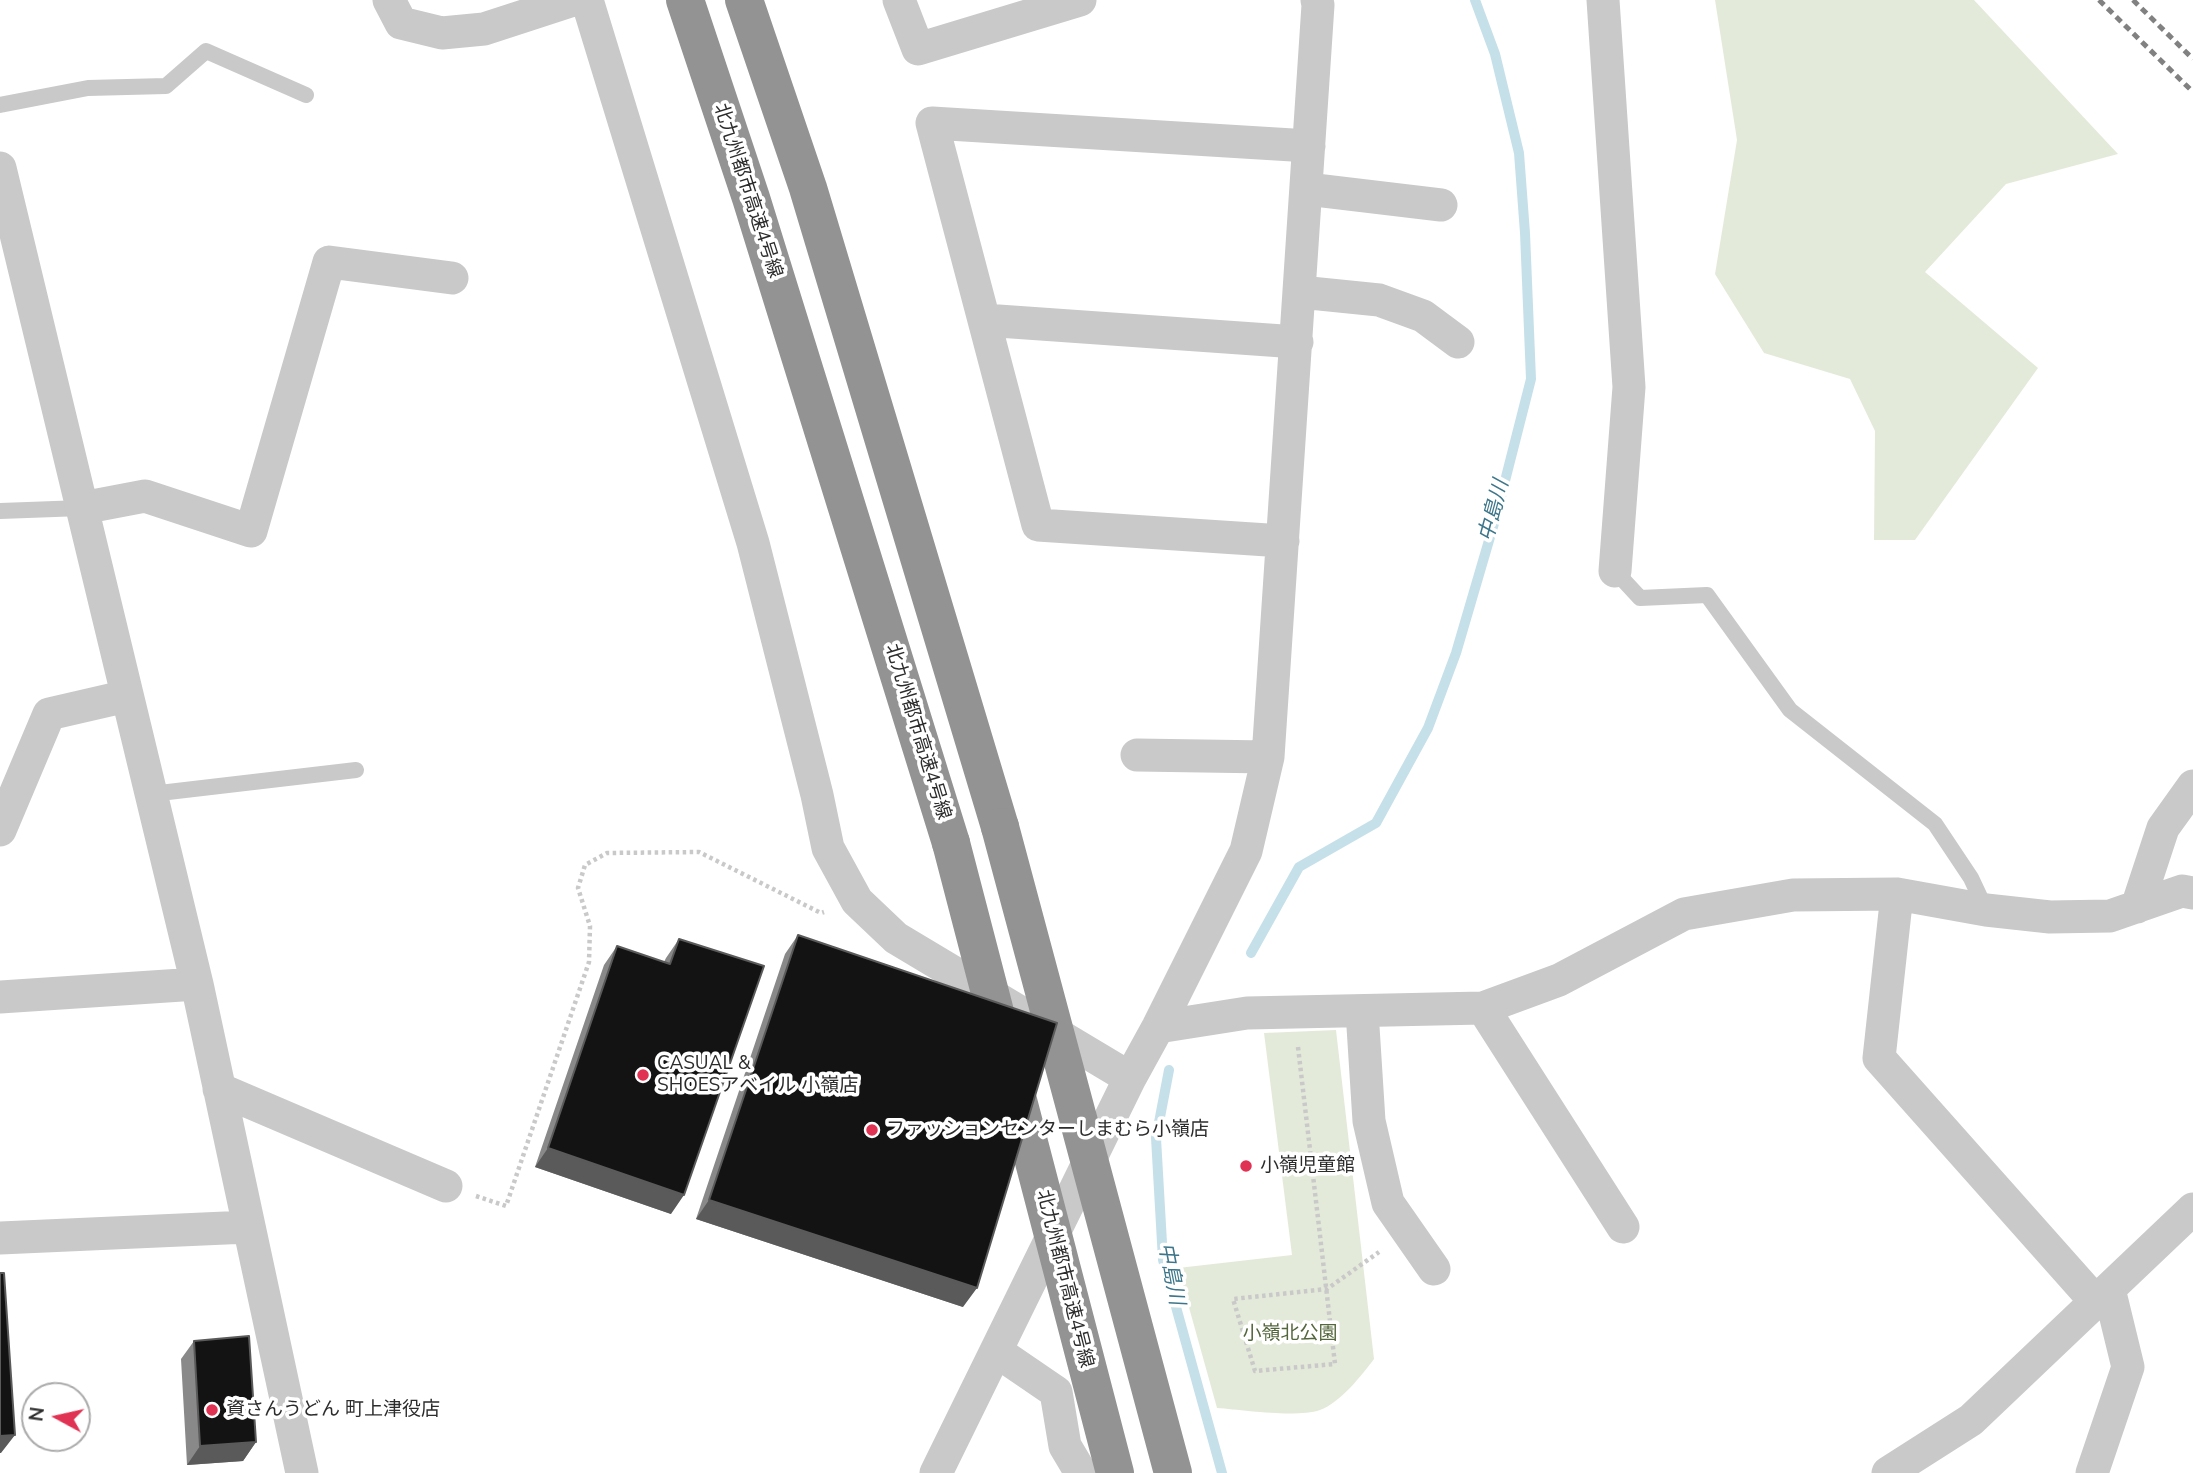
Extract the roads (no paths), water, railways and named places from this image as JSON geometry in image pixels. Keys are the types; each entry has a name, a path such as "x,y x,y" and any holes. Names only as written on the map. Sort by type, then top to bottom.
{"highway":[{"name":"北九州都市高速4号線","path":"685,0 751,198 951,843 1115,1473"},
{"path":"744,0 808,188 1000,827 1173,1473"}],"street":[{"path":"388,0 401,23 442,33 484,29 573,0"},
{"path":"587,0 753,543 828,848 857,901 896,937 1130,1079"},
{"path":"899,0 918,49 1080,0"},
{"path":"936,1473 1130,1079 1246,851 1268,757 1307,189 1317,0"},
{"path":"1604,0 1629,387 1615,571"},
{"path":"1283,541 1038,526 932,123 1309,146"},
{"path":"0,168 197,984 302,1473"},
{"path":"1307,189 1441,205"},
{"path":"82,508 145,496 251,531 329,262 452,278"},
{"path":"1300,292 1379,300 1423,316 1458,342"},
{"path":"984,320 1297,342"},
{"path":"0,830 48,715 127,696"},
{"path":"1137,755 1268,757"},
{"path":"2137,906 2163,828 2193,786"},
{"path":"1158,1027 1247,1013 1483,1008 1559,980 1684,914 1793,895 1897,894 1986,910 2050,917 2110,916 2182,891 2193,892"},
{"path":"1897,894 1879,1058 2103,1296 2127,1367 2092,1473"},
{"path":"0,997 197,984"},
{"path":"1483,1008 1623,1227"},
{"path":"1362,1011 1369,1121 1388,1203 1434,1269"},
{"path":"219,1088 446,1186"},
{"path":"1888,1473 1970,1420 2193,1209"},
{"path":"0,1238 248,1227"},
{"path":"996,1351 1056,1392 1065,1446 1082,1473"}],"lane":[{"path":"0,105 88,88 166,86 206,51 306,95"},
{"path":"0,511 82,508"},
{"path":"1615,571 1640,598 1707,596 1790,709 1935,824 1971,878 1986,910"},
{"path":"151,794 356,770"}],"waterway":[{"name":"中島川","path":"1251,953 1299,867 1376,823 1428,728 1456,653 1495,520 1531,379 1519,153 1495,54 1475,0"},
{"name":"中島川","path":"1169,1070 1156,1138 1163,1260 1222,1473"}],"railway":[{"path":"2099,0 2193,92"},
{"path":"2133,0 2193,59"}],"place":[{"name":"CASUAL & SHOESアベイル 小嶺店","path":"643,1075"},
{"name":"ファッションセンターしまむら小嶺店","path":"872,1130"},
{"name":"小嶺児童館","path":"1246,1166"},
{"name":"資さんうどん 町上津役店","path":"212,1410"}],"park label":[{"name":"小嶺北公園","path":"1290,1334"}]}
